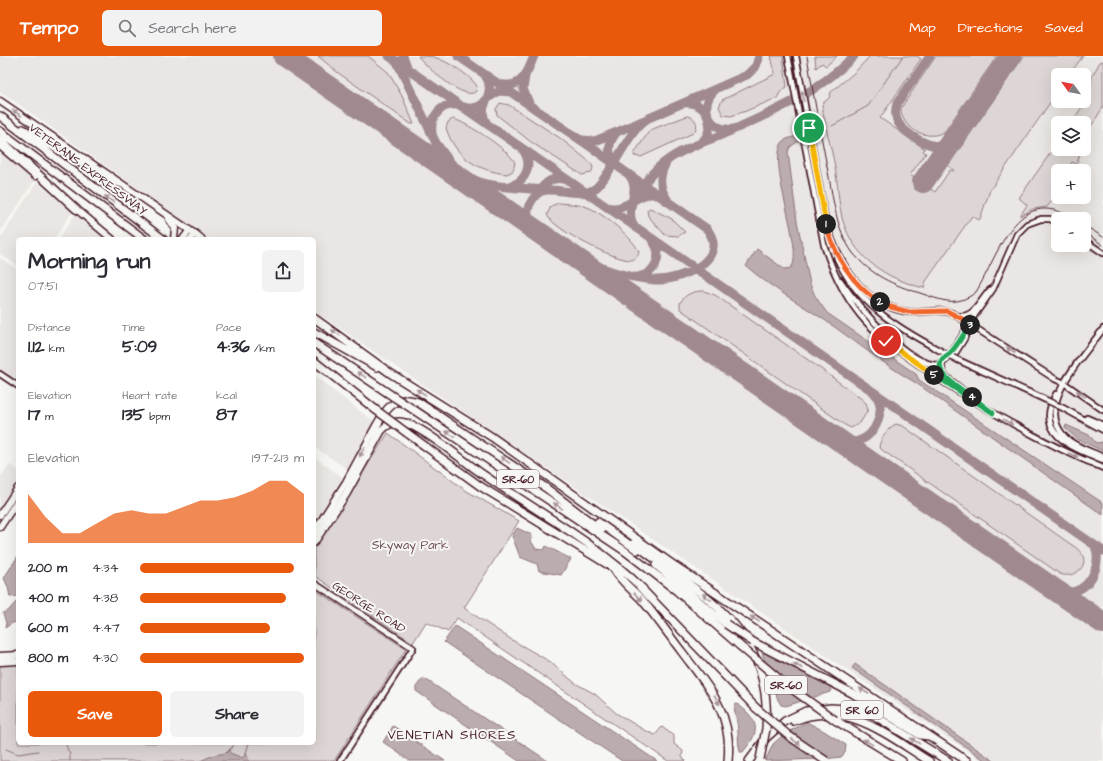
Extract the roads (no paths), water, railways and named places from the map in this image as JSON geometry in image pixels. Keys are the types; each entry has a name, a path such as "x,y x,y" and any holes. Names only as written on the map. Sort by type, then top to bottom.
{"highway":[{"name":"VETERANS EXPRESSWAY","path":"0,116 160,237"},
{"path":"7,121 101,175 119,183"},
{"path":"0,126 38,155 56,173"},
{"name":"VETERANS EXPRESSWAY","path":"0,131 141,237"},
{"path":"0,139 76,209"},
{"path":"316,319 390,373"},
{"path":"316,333 390,373 492,437 600,514 967,761"},
{"name":"SR-60","path":"316,344 625,551 688,600 785,684 835,720 902,761"},
{"path":"316,363 324,369"},
{"path":"316,366 324,369"},
{"name":"SR-60","path":"324,369 376,410 480,486 613,568 643,589 756,708 789,736 826,761"},
{"path":"372,434 390,406 399,401 414,401 424,406 546,488 597,526 625,551"},
{"path":"316,539 346,494 381,431 389,424 403,422 415,428 503,488 585,541 614,562 643,589"},
{"path":"546,488 556,493 638,551 726,624 754,642 852,694 920,735 931,737"},
{"path":"600,514 640,548 709,598 737,627 751,650 761,676 765,697 768,732 760,760"},
{"path":"613,568 619,577 651,611 712,692 726,721 728,761"},
{"name":"SR 60","path":"749,761 768,732 785,721 806,711 831,708 854,709 876,716 948,761"},
{"path":"768,732 811,715 845,715 874,726 929,761"}],"main road":[{"path":"0,101 167,216 192,235"},
{"path":"0,146 110,237"},
{"path":"167,216 175,228 174,237"},
{"path":"316,529 343,487 372,434"},
{"path":"0,515 16,491"},
{"path":"0,527 16,503"},
{"path":"0,656 16,655"},
{"path":"0,662 16,661"}],"street":[{"path":"796,56 827,226 840,266 862,298 884,317 939,350 1103,425"},
{"path":"788,57 821,230 828,259 846,296 876,332 902,353 993,413 1044,442 1103,468"},
{"path":"993,413 948,379 941,370 940,365 943,359 954,350 995,284 1008,251 1022,228 1032,221 1041,219 1051,220"},
{"path":"827,226 843,264 851,276 868,295 887,306 898,310 917,312 947,311 958,316 1055,379 1064,383 1103,410"},
{"path":"1091,245 1103,253"},
{"path":"828,259 850,294 873,322 915,356 928,363 940,365"},
{"path":"958,316 968,315 995,284"},
{"path":"1103,329 1052,400 1050,423 1055,433 1062,441 1072,447 1103,460"},
{"path":"0,374 16,385"},
{"path":"1064,383 1056,399 1055,407 1057,426 1066,438 1103,456"},
{"path":"1063,408 1103,430"},
{"name":"GEORGE ROAD","path":"316,584 413,648 340,761"}],"waterway":[{"path":"832,126 868,106 903,56"},
{"path":"66,745 70,755 70,761"},
{"path":"231,748 234,745"},
{"path":"246,753 248,745"},
{"path":"6,749 18,754 38,751"}],"tram line":[{"path":"807,56 838,223 847,244 853,253 867,267 883,278 892,283 942,300 962,300 976,292 1002,243 1012,228 1024,216 1037,210 1054,210 1058,212"},
{"path":"1091,229 1103,237"},
{"path":"1091,237 1103,245"}],"district":[{"name":"VENETIAN SHORES","path":"452,734"}],"park label":[{"name":"Skyway Park","path":"410,545"}]}
